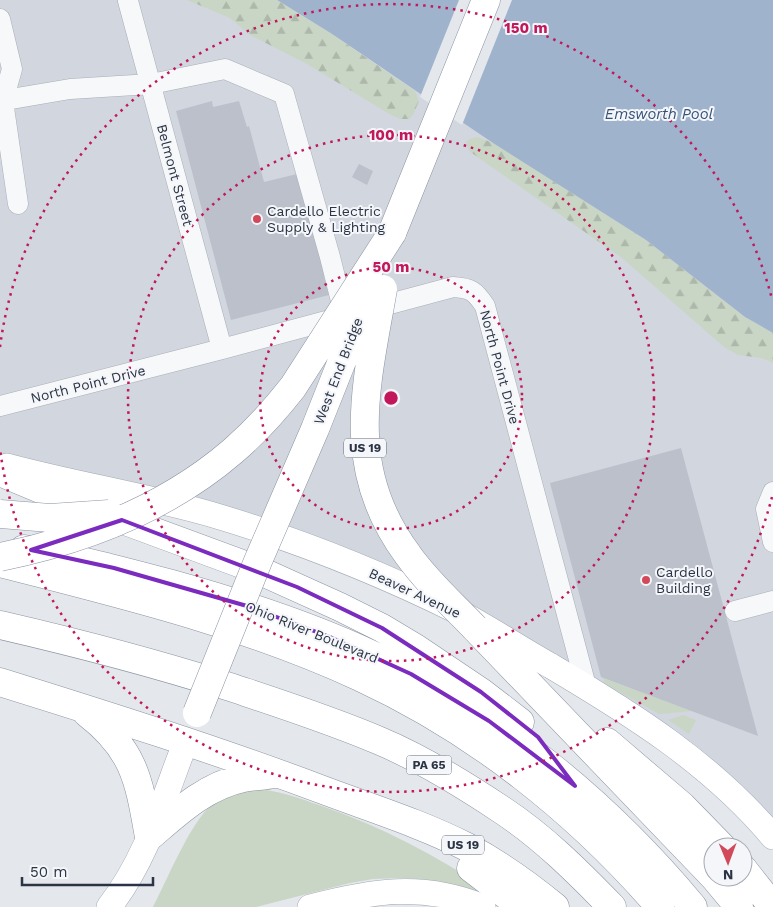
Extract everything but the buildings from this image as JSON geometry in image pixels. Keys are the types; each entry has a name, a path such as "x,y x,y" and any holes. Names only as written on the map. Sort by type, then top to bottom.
{"highway":[{"name":"West End Bridge","path":"186,741 258,561 315,429 486,0"},
{"path":"0,557 26,552 92,532 122,519 183,487 233,452 275,409 308,365 392,233"},
{"name":"US 19","path":"392,233 365,402 364,441 370,478 383,515 408,555 424,576 475,628 600,746"},
{"path":"0,472 55,495 258,570 382,628 449,670 512,715 538,737 574,786"},
{"path":"0,514 23,517 76,518 124,511 154,503"},
{"name":"Ohio River Boulevard","path":"0,545 67,557 205,593 272,615 379,658 450,697 526,747 574,786 630,836 693,907"},
{"path":"0,563 100,588 239,630 321,660 399,696 475,742 546,794 612,854 660,907"},
{"name":"PA 65","path":"0,625 131,658 203,679 336,723 382,741 423,761 504,811 575,870 612,907"},
{"path":"0,682 186,741"},
{"path":"78,706 112,735 127,755 140,789 149,837 187,805 212,789 243,778 280,774"},
{"name":"US 19","path":"186,741 423,827 467,847 512,874 555,907"},
{"path":"600,746 682,806 712,837"},
{"path":"600,746 703,863"},
{"path":"360,804 419,834 452,854 522,907"},
{"path":"753,882 773,907"},
{"path":"723,887 739,907"}],"main road":[{"name":"Beaver Avenue","path":"0,464 210,514 333,557 394,582 458,612 586,686 667,738 720,782 754,814 773,837"},
{"path":"109,907 127,880 149,837 186,741"},
{"path":"310,907 366,893 411,890 454,897 484,907"}],"street":[{"name":"Belmont Street","path":"128,1 222,349"},
{"path":"0,19 12,69 2,101 18,204"},
{"path":"2,101 70,89 150,84 225,69 284,94 345,316"},
{"name":"North Point Drive","path":"0,406 453,288 468,288 478,296 485,306 586,686"},
{"path":"773,492 766,509 773,542"},
{"path":"735,611 773,601"}],"highlighted area":[{"path":"122,520 297,587 382,628 481,692 538,737 575,786 489,721 411,674 330,637 247,606 114,568 31,550"}],"shaded area":[{"path":"0,0 277,0 646,240 745,317 773,333 773,837 720,782 394,582 0,464"}],"green space":[{"path":"187,0 277,0 332,34 415,91 419,101 413,115 409,119 401,119 391,115 307,64 250,35 230,18"},
{"path":"477,137 493,143 646,240 745,317 773,333 773,363 762,358 738,355 724,347 622,258 469,151 466,142"},
{"path":"603,678 692,711 659,714 604,683"},
{"path":"683,715 696,720 689,734 668,720"},
{"path":"252,788 279,792 366,823 428,854 468,877 488,890 486,896 466,888 430,880 404,878 373,879 256,907 153,907 181,850 198,820 207,809 225,797"}],"water":[{"name":"Emsworth Pool","path":"277,0 773,0 773,333 745,317 646,240 493,143 332,34"}],"pier":[{"path":"459,0 512,0 462,125 420,97"}],"place":[{"name":"Cardello Electric Supply & Lighting","path":"257,219"},
{"name":"Cardello Building","path":"646,580"}]}
